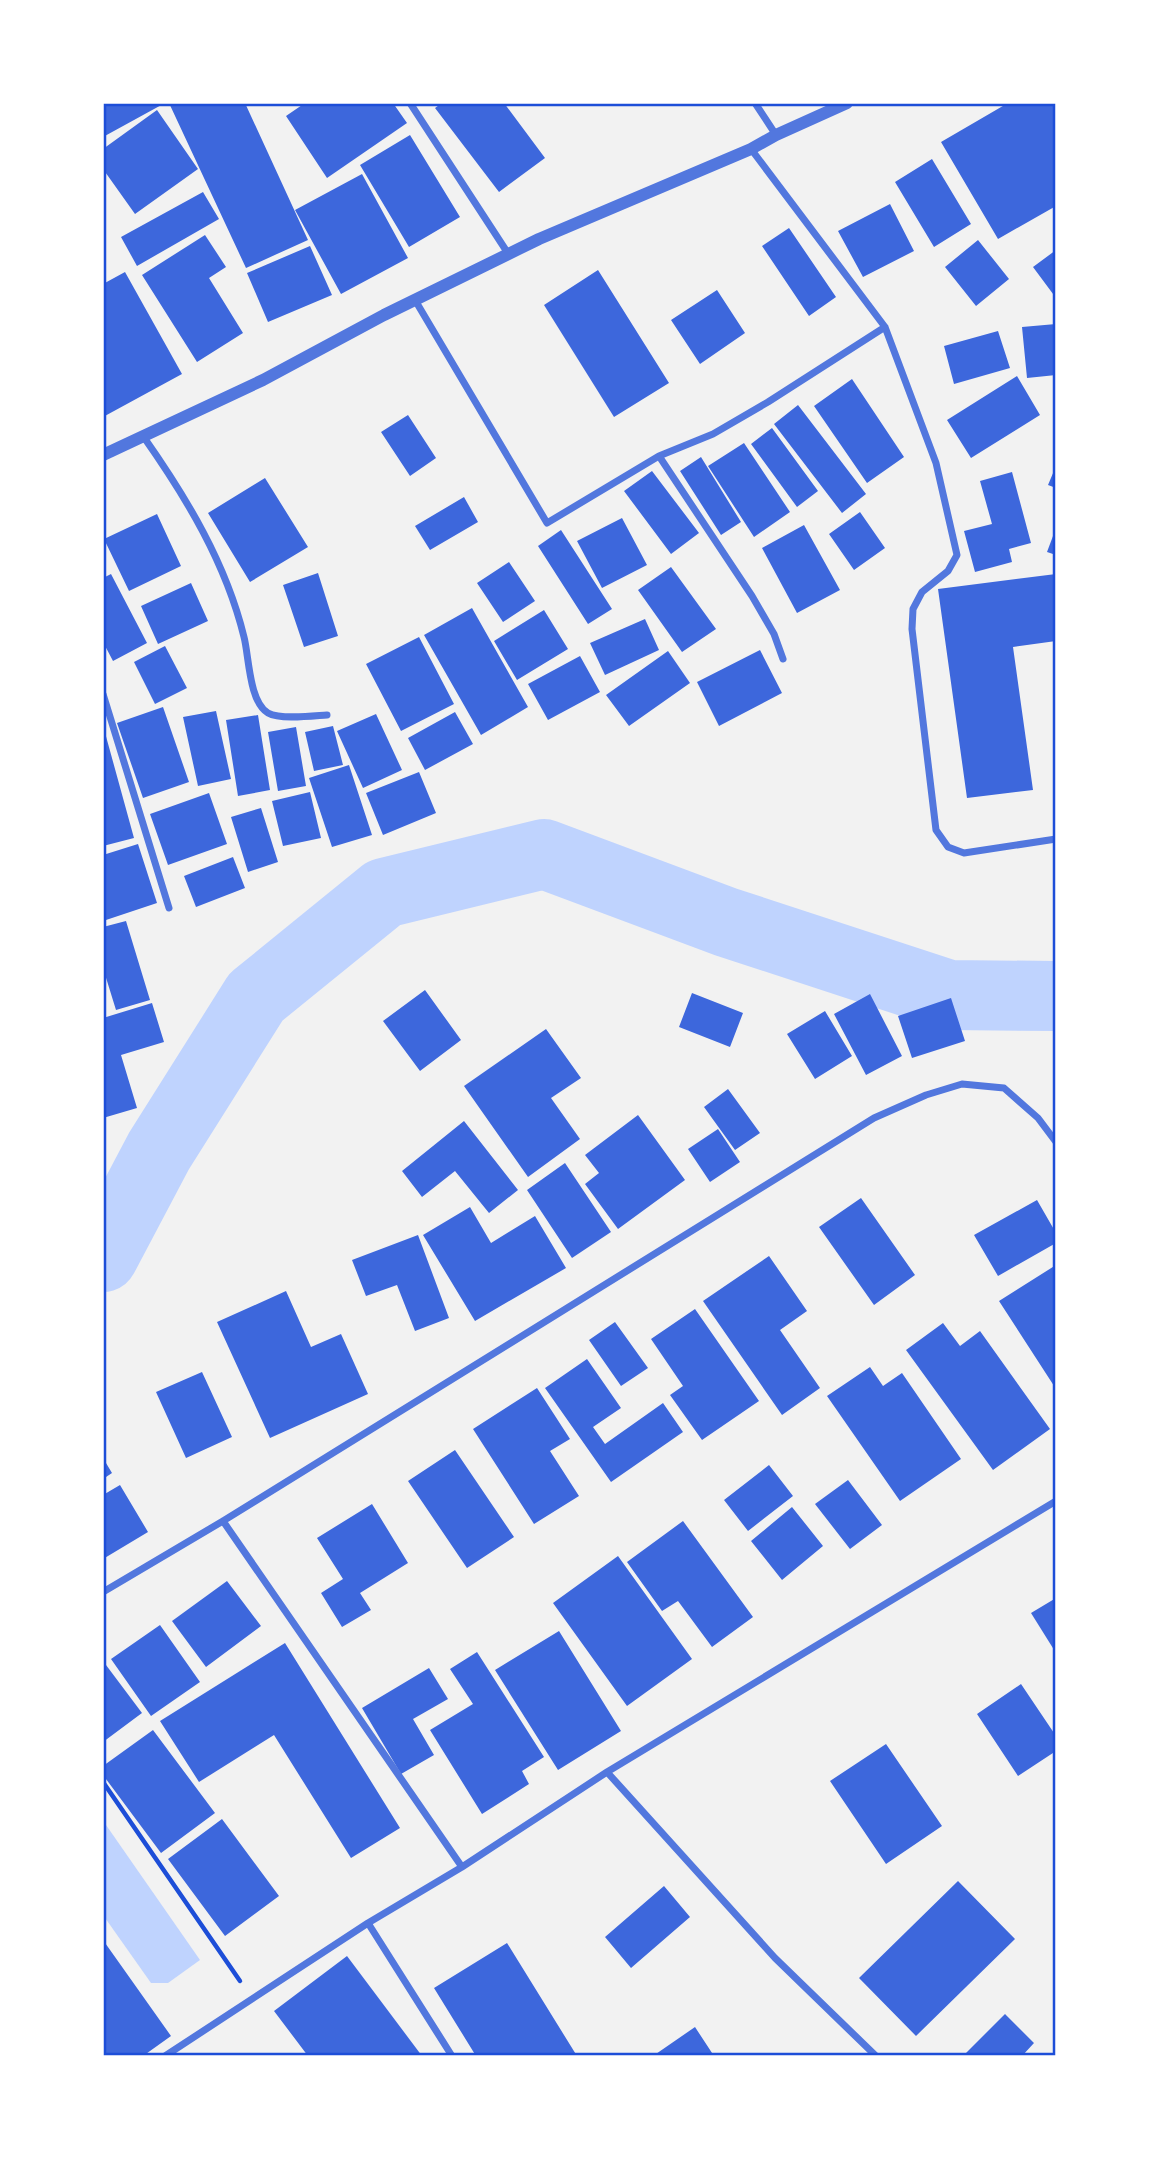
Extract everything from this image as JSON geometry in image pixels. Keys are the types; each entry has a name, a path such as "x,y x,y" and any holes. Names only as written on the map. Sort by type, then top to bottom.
{"street":[{"path":"410,103 509,255"},
{"path":"755,103 776,135"},
{"path":"103,455 263,380 539,239 751,149 847,103"},
{"path":"751,149 885,327 936,463 957,555 948,571 922,592 912,610 936,830 948,846 964,853 1056,839"},
{"path":"415,300 547,523 659,456 713,435 885,327"},
{"path":"143,436 195,517 225,574 244,637 259,703 267,713 277,715 327,715"},
{"path":"659,456 752,596 775,634 783,659"},
{"path":"103,694 170,908"},
{"path":"103,1592 223,1521 874,1118 926,1095 962,1084 1004,1087 1038,1118 1056,1142"},
{"path":"165,2056 368,1923 462,1867 607,1772 1056,1501"},
{"path":"223,1521 462,1867"},
{"path":"607,1772 775,1958 876,2056"},
{"path":"368,1923 452,2056"}],"path":[{"path":"103,1782 252,1999"}],"water":[{"path":"106,1825 200,1960 168,1983 151,1983 103,1915 103,1829"}],"building":[{"path":"103,103 165,103 103,137"},
{"path":"169,103 245,103 308,240 246,268"},
{"path":"305,103 393,103 407,123 327,178 286,116"},
{"path":"442,103 504,103 545,158 499,192 435,108"},
{"path":"1008,103 1056,103 1056,206 998,239 941,142"},
{"path":"157,110 198,169 135,214 103,169 103,149"},
{"path":"410,135 460,217 409,247 360,165"},
{"path":"932,159 971,224 934,247 895,182"},
{"path":"362,174 408,258 341,294 295,210"},
{"path":"203,192 219,219 137,266 121,237"},
{"path":"890,204 914,251 863,277 838,231"},
{"path":"789,228 836,297 809,316 762,246"},
{"path":"205,235 226,267 209,278 243,333 197,362 142,275"},
{"path":"978,240 1009,279 976,306 945,267"},
{"path":"310,246 332,295 268,322 247,273"},
{"path":"1056,250 1056,298 1033,267"},
{"path":"598,270 669,383 614,417 544,305"},
{"path":"125,272 182,374 103,417 103,284"},
{"path":"717,290 745,333 700,364 671,320"},
{"path":"1056,324 1056,375 1027,378 1022,327"},
{"path":"998,331 1010,368 954,384 944,346"},
{"path":"1017,376 1040,415 971,458 947,420"},
{"path":"852,379 904,457 867,483 814,406"},
{"path":"798,405 866,494 842,513 774,424"},
{"path":"408,415 436,458 410,476 381,432"},
{"path":"772,428 818,491 797,507 751,444"},
{"path":"744,443 790,512 754,537 708,466"},
{"path":"701,457 741,522 721,535 680,471"},
{"path":"1056,466 1056,488 1048,485"},
{"path":"652,471 699,533 671,554 624,491"},
{"path":"1012,472 1031,543 1009,549 1012,562 975,572 964,531 992,524 980,481"},
{"path":"265,478 308,547 250,582 208,513"},
{"path":"464,497 478,522 430,550 415,526"},
{"path":"860,512 885,548 854,570 829,534"},
{"path":"157,514 181,566 129,591 104,539"},
{"path":"622,518 647,565 602,588 577,541"},
{"path":"804,525 840,590 797,613 762,548"},
{"path":"1056,528 1056,555 1047,552"},
{"path":"561,530 612,609 588,624 538,546"},
{"path":"509,562 535,601 503,622 477,583"},
{"path":"671,567 716,629 682,652 638,590"},
{"path":"318,573 338,636 304,647 283,585"},
{"path":"111,574 147,643 113,661 103,642 103,578"},
{"path":"1056,574 1056,641 1013,647 1033,790 967,798 938,589"},
{"path":"191,583 208,621 158,644 141,606"},
{"path":"472,608 528,707 481,735 424,635"},
{"path":"544,610 568,649 517,680 494,641"},
{"path":"645,619 659,650 605,675 590,643"},
{"path":"419,637 454,704 401,731 366,664"},
{"path":"165,646 187,688 155,704 134,662"},
{"path":"760,650 782,693 719,726 697,682"},
{"path":"668,651 690,683 629,726 606,695"},
{"path":"580,656 600,692 548,720 528,684"},
{"path":"163,707 189,782 143,798 117,723"},
{"path":"216,711 231,779 198,786 183,717"},
{"path":"455,712 473,744 425,770 408,738"},
{"path":"376,714 402,770 363,788 337,731"},
{"path":"258,715 270,790 238,796 226,720"},
{"path":"333,726 343,765 314,771 305,732"},
{"path":"296,727 306,786 278,791 268,732"},
{"path":"103,730 134,838 103,846"},
{"path":"349,765 372,835 332,847 309,778"},
{"path":"419,772 436,813 383,835 366,793"},
{"path":"310,792 321,838 283,846 272,801"},
{"path":"209,793 227,844 168,865 150,814"},
{"path":"261,808 278,862 248,872 231,817"},
{"path":"138,844 157,903 103,921 103,855"},
{"path":"233,857 245,888 196,907 184,876"},
{"path":"126,921 150,1000 116,1010 103,968 103,927"},
{"path":"425,990 461,1040 420,1071 383,1021"},
{"path":"692,993 743,1013 730,1047 679,1027"},
{"path":"870,994 902,1056 866,1075 834,1014"},
{"path":"951,998 965,1041 912,1058 898,1016"},
{"path":"152,1003 164,1042 121,1055 137,1108 103,1118 103,1018"},
{"path":"825,1011 852,1056 815,1079 787,1034"},
{"path":"546,1029 581,1078 551,1098 580,1139 528,1177 464,1086"},
{"path":"728,1089 760,1133 735,1150 704,1107"},
{"path":"638,1115 685,1180 618,1229 585,1184 599,1173 585,1155"},
{"path":"464,1121 518,1190 489,1213 455,1171 422,1197 402,1171"},
{"path":"718,1129 740,1162 710,1182 688,1149"},
{"path":"565,1163 611,1232 572,1258 527,1190"},
{"path":"861,1198 915,1275 874,1305 819,1227"},
{"path":"1037,1200 1056,1233 1056,1243 998,1276 974,1235"},
{"path":"470,1207 491,1243 535,1216 566,1268 475,1321 423,1235"},
{"path":"418,1235 449,1318 415,1331 397,1285 366,1296 352,1260"},
{"path":"769,1256 807,1311 780,1330 820,1388 782,1415 703,1301"},
{"path":"1056,1265 1056,1389 999,1301"},
{"path":"286,1291 311,1347 341,1334 368,1394 270,1438 217,1322"},
{"path":"695,1309 759,1401 702,1440 670,1395 683,1386 651,1339"},
{"path":"615,1322 648,1368 621,1386 589,1340"},
{"path":"943,1323 960,1346 980,1331 1050,1429 993,1470 906,1350"},
{"path":"587,1359 621,1408 593,1427 605,1444 663,1403 683,1432 611,1482 545,1388"},
{"path":"870,1367 883,1386 902,1373 961,1459 900,1501 827,1396"},
{"path":"202,1372 232,1437 186,1458 156,1392"},
{"path":"537,1388 570,1439 550,1451 579,1496 534,1524 473,1429"},
{"path":"455,1450 514,1537 467,1568 408,1481"},
{"path":"103,1458 112,1473 103,1479"},
{"path":"769,1465 793,1496 748,1531 724,1500"},
{"path":"848,1480 882,1525 850,1549 815,1504"},
{"path":"120,1485 148,1532 103,1559 103,1495"},
{"path":"372,1504 408,1563 360,1593 371,1610 342,1627 321,1593 343,1579 317,1538"},
{"path":"792,1507 823,1546 782,1580 751,1541"},
{"path":"683,1521 753,1617 712,1647 678,1601 662,1611 627,1562"},
{"path":"618,1556 692,1659 627,1706 553,1603"},
{"path":"227,1581 261,1626 206,1667 172,1621"},
{"path":"1056,1598 1056,1653 1031,1613"},
{"path":"160,1625 200,1682 151,1716 111,1659"},
{"path":"559,1631 621,1731 558,1770 495,1670"},
{"path":"285,1643 400,1828 351,1858 274,1735 199,1782 160,1721"},
{"path":"477,1652 544,1757 522,1771 529,1784 482,1814 430,1730 473,1704 450,1669"},
{"path":"103,1661 142,1713 103,1742"},
{"path":"429,1668 448,1699 413,1719 434,1755 401,1774 362,1708"},
{"path":"1021,1684 1056,1736 1056,1751 1018,1776 977,1714"},
{"path":"153,1730 215,1813 161,1853 103,1775 103,1766"},
{"path":"886,1744 942,1826 886,1864 830,1781"},
{"path":"222,1819 279,1896 225,1936 168,1859"},
{"path":"958,1881 1015,1939 916,2036 859,1978"},
{"path":"664,1886 690,1917 631,1968 605,1937"},
{"path":"103,1940 171,2036 143,2056 103,2056"},
{"path":"507,1943 577,2056 476,2056 434,1988"},
{"path":"347,1956 422,2056 308,2056 274,2011"},
{"path":"1005,2014 1034,2043 1022,2056 963,2056"},
{"path":"695,2027 714,2056 653,2056"}],"waterway":[{"path":"103,1257 159,1151 256,997 384,893 544,854 726,922 949,995 1056,996"}]}
